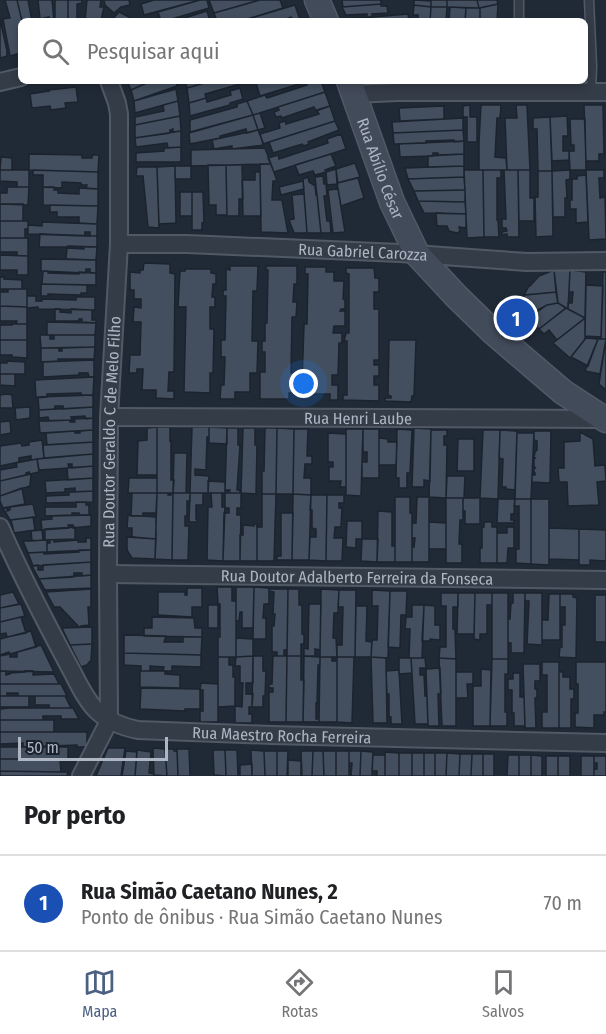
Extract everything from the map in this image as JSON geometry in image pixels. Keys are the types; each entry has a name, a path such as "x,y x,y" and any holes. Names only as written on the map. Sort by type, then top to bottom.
{"main road":[{"path":"317,0 325,18"},
{"name":"Rua Abílio César","path":"352,88 392,202 417,254 456,297 494,333 563,392 606,419"}],"street":[{"path":"0,82 18,78"},
{"name":"Rua Doutor Geraldo C de Melo Filho","path":"81,776 109,721 109,417 119,244 119,114 110,84"},
{"path":"352,88 397,92 519,86 598,92"},
{"name":"Rua Gabriel Carozza","path":"119,244 187,244 417,254 527,262 606,261"},
{"name":"Rua Henri Laube","path":"109,417 606,419"},
{"name":"Rua Maestro Rocha Ferreira","path":"0,526 55,640 90,703 109,721 124,727 138,730 271,735 606,743"},
{"name":"Rua Doutor Adalberto Ferreira da Fonseca","path":"108,574 606,580"}],"lane":[{"path":"519,0 519,18"},
{"path":"589,0 592,66 598,92"}],"building":[{"path":"5,0 17,0 21,18 18,18 18,54 10,56 3,19 10,18"},
{"path":"17,0 28,0 31,18 21,18"},
{"path":"38,0 52,0 54,18 40,18"},
{"path":"55,0 68,0 68,18 55,18"},
{"path":"68,0 82,0 82,3 77,4 77,18 68,18"},
{"path":"87,0 101,0 100,7 104,7 102,18 85,18"},
{"path":"104,0 129,0 130,5 121,7 114,13 105,5"},
{"path":"154,0 200,0 144,15 141,4"},
{"path":"200,0 207,0 209,8 175,18 160,18 158,12"},
{"path":"209,0 260,0 214,13"},
{"path":"260,0 280,0 283,8 251,18 216,18 214,13"},
{"path":"342,0 381,0 381,4 343,7"},
{"path":"414,0 431,1 431,7 414,5"},
{"path":"431,0 447,0 447,7 431,7"},
{"path":"447,0 477,0 479,8 447,7"},
{"path":"477,0 497,0 498,4 479,8"},
{"path":"381,4 381,6 387,6 388,13 372,14 372,17 367,17 367,14 346,15 342,7"},
{"path":"498,4 497,18 480,18 480,8"},
{"path":"295,5 299,18 291,17 251,18"},
{"path":"414,5 431,7 430,18 418,18 418,15 413,15"},
{"path":"431,7 447,7 446,18 430,18"},
{"path":"450,7 466,8 465,18 449,18"},
{"path":"466,8 480,8 480,18 465,18"},
{"path":"207,11 209,18 185,18"},
{"path":"119,12 130,18 114,18"},
{"path":"408,14 409,18 362,18"},
{"path":"0,19 7,56 0,58"},
{"path":"128,84 144,84 131,90"},
{"path":"144,84 177,84 177,86 134,101 131,90"},
{"path":"186,84 201,84 187,88"},
{"path":"201,84 240,84 205,94 206,98 189,103 187,88"},
{"path":"256,84 299,84 260,96"},
{"path":"322,84 325,92 253,115 247,101 265,95 267,98 307,85"},
{"path":"76,87 78,102 65,103 66,108 51,110 50,106 32,108 30,94"},
{"path":"240,88 243,99 190,116 189,103 206,98 207,102 231,95 230,91"},
{"path":"176,89 178,101 135,113 134,101"},
{"path":"325,92 330,106 316,111 314,107 282,118 281,116 276,117 274,112 279,110 278,107"},
{"path":"178,101 180,116 135,125 135,117 164,111 163,105"},
{"path":"247,101 253,115 190,132 190,120 237,107 237,104"},
{"path":"470,105 470,117 477,117 477,142 467,142 467,117 463,117 463,106"},
{"path":"481,105 501,105 500,118 497,118 495,157 506,158 507,170 479,170"},
{"path":"516,105 527,105 530,170 507,170 505,118 517,118"},
{"path":"584,105 603,105 604,154 599,154 599,161 586,161"},
{"path":"330,106 335,121 263,144 260,134 280,128 279,123 285,121 286,124 319,114 317,110"},
{"path":"444,106 444,119 400,121 399,108"},
{"path":"260,113 265,128 258,130 253,115"},
{"path":"253,115 258,130 247,133 246,129 220,136 220,138 190,144 189,133"},
{"path":"180,116 181,131 173,132 173,129 170,133 135,138 135,125"},
{"path":"567,116 568,136 563,136 563,151 569,151 569,160 552,161 550,117"},
{"path":"550,117 552,171 538,171 537,129 533,129 533,118"},
{"path":"463,118 463,130 393,133 392,122"},
{"path":"570,119 585,119 586,170 570,170 569,151 574,151 574,145 571,145"},
{"path":"335,121 339,130 308,142 309,144 304,146 302,144 273,153 269,142"},
{"path":"258,130 264,145 214,149 212,140"},
{"path":"463,130 464,141 394,144 393,133"},
{"path":"181,131 181,147 168,148 167,143 136,147 135,138"},
{"path":"341,134 346,149 274,172 268,158 278,155 279,159 328,143 327,139"},
{"path":"464,141 464,154 438,155 438,153 433,153 433,156 400,157 399,144"},
{"path":"181,147 181,162 136,162 136,153"},
{"path":"265,148 271,164 191,166 191,150"},
{"path":"29,154 82,155 82,158 99,155 98,172 29,170"},
{"path":"331,154 336,166 315,175 313,171 299,175 295,165"},
{"path":"464,154 464,166 428,167 428,156"},
{"path":"1,157 12,158 12,170 0,170"},
{"path":"355,163 360,177 337,183 336,169"},
{"path":"260,164 271,164 277,181 273,181 272,200 282,200 288,233 261,232"},
{"path":"208,165 226,165 227,215 216,215 216,205 209,205"},
{"path":"226,165 242,165 243,199 239,199 239,216 227,216"},
{"path":"175,166 191,166 191,179 175,179"},
{"path":"175,166 176,223 159,224 157,167"},
{"path":"464,166 464,177 408,179 405,168"},
{"path":"137,167 157,167 159,228 148,227 143,176 136,176"},
{"path":"336,169 338,184 327,185 326,172"},
{"path":"0,170 29,170 29,187 17,187 17,182 0,181"},
{"path":"33,170 98,172 98,189 86,188 87,185 81,185 81,183 62,182 62,188 43,187 43,175 33,175"},
{"path":"464,170 483,170 484,237 467,238"},
{"path":"483,170 501,170 501,178 497,178 499,237 484,237"},
{"path":"504,170 518,170 519,237 502,235 502,232 507,231 506,228 502,228 502,219 506,219"},
{"path":"518,170 530,170 530,198 534,198 534,221 519,221"},
{"path":"570,170 570,179 566,180 565,217 553,217 552,171"},
{"path":"586,170 604,170 604,178 599,178 600,198 605,197 606,239 589,240"},
{"path":"538,171 552,171 553,236 536,237 535,197 538,197"},
{"path":"255,172 260,172 261,216 243,216 242,180 255,180"},
{"path":"586,175 588,222 576,223 576,209 570,209 572,179"},
{"path":"323,176 324,184 326,184 327,196 324,196 327,221 330,221 331,233 321,233 315,177"},
{"path":"308,177 309,182 315,186 321,233 307,233 303,179"},
{"path":"464,177 465,190 414,191 408,179"},
{"path":"358,178 364,198 341,206 337,183"},
{"path":"303,181 304,189 281,195 279,187"},
{"path":"7,187 29,187 28,205 0,204 0,193 7,193"},
{"path":"43,187 54,187 58,193 79,194 79,188 98,189 98,206 43,205"},
{"path":"338,189 345,232 333,233 328,190"},
{"path":"465,190 465,202 418,201 414,191"},
{"path":"180,192 192,192 192,216 180,216"},
{"path":"192,192 203,192 202,230 192,230"},
{"path":"304,194 307,233 294,233 289,220 294,219 292,195"},
{"path":"418,201 465,202 466,214 424,213"},
{"path":"0,204 23,204 23,221 0,221"},
{"path":"50,205 98,206 97,224 79,223 79,217 57,217 57,212 50,212"},
{"path":"436,213 466,214 466,228 459,227 460,231 457,233 449,231 447,226 437,226"},
{"path":"0,221 28,221 25,238 0,238"},
{"path":"42,222 97,224 97,236 90,236 90,232 85,232 85,236 28,234 28,225 42,226"},
{"path":"40,234 97,236 97,247 39,247"},
{"path":"0,238 28,238 28,256 17,256 17,252 0,252"},
{"path":"84,247 97,247 96,260 66,259 67,248 84,249"},
{"path":"0,255 28,256 28,275 17,275 17,270 0,270"},
{"path":"41,259 96,260 96,273 90,273 90,269 86,269 86,273 41,271"},
{"path":"144,263 170,264 170,273 175,274 174,372 169,372 168,391 174,391 174,399 156,398 156,390 142,390 143,369 137,369 137,373 129,373 130,355 140,355 141,322 133,322 134,307 141,308 141,299 134,299 134,290 130,290 130,272 140,273"},
{"path":"230,266 258,266 257,291 253,291 252,341 258,341 257,373 250,373 250,392 235,392 235,399 220,399 221,385 224,385 225,357 221,357 221,340 225,340 226,296 223,296 223,290 226,290 226,269 230,270"},
{"path":"266,266 297,266 297,284 294,284 293,302 297,302 296,317 292,317 291,373 295,373 295,383 292,383 292,393 289,393 289,399 260,399 260,372 265,372 265,352 262,352 262,341 265,341 265,323 267,323 268,270"},
{"path":"305,267 326,267 326,272 334,272 334,281 344,281 345,309 340,311 345,311 345,326 334,326 333,333 342,333 342,343 339,343 338,375 332,375 332,385 338,385 338,400 330,400 330,394 310,394 310,384 302,384 304,324 307,324 308,274 305,274"},
{"path":"346,268 374,268 375,278 379,278 379,292 374,292 374,309 379,309 379,360 374,360 374,365 379,365 379,376 374,376 374,385 379,385 379,401 343,400 343,395 347,395 347,341 344,341 346,333 349,333 349,274 346,273"},
{"path":"185,269 211,269 211,273 216,274 212,297 215,297 215,307 210,307 210,329 214,329 210,393 184,392 186,307 178,307 180,271 185,271"},
{"path":"554,270 556,292 524,295 539,276"},
{"path":"554,270 570,270 568,309 558,303"},
{"path":"570,270 586,272 585,318 568,309 568,303 572,303 573,292 569,292"},
{"path":"43,271 48,271 48,273 96,273 96,285 42,284"},
{"path":"603,272 606,272 606,339 601,339"},
{"path":"0,277 22,280 22,289 0,289"},
{"path":"41,284 87,285 87,293 41,296"},
{"path":"586,285 603,286 601,337 585,336"},
{"path":"8,289 27,289 27,307 0,306 0,292 8,292"},
{"path":"556,292 558,303 547,305 527,316 524,295"},
{"path":"27,296 36,296 36,301 95,297 95,310 27,308"},
{"path":"558,303 566,308 539,329 528,318 547,305"},
{"path":"0,306 27,307 27,324 16,324 17,321 0,321"},
{"path":"566,308 585,318 557,340 549,330 544,334 539,329"},
{"path":"55,309 71,313 71,309 92,310 92,320 96,320 96,323 82,322 82,319 55,321"},
{"path":"585,318 586,338 570,358 553,343"},
{"path":"47,322 96,323 95,335 47,335"},
{"path":"27,324 27,340 0,340 0,325"},
{"path":"40,335 50,335 50,339 54,339 54,335 95,335 95,347 41,348"},
{"path":"586,338 598,339 588,366 571,357"},
{"path":"598,339 606,339 600,374 585,371"},
{"path":"606,339 606,390 599,384"},
{"path":"0,340 27,340 27,358 0,355"},
{"path":"389,340 416,340 414,396 411,402 385,401 385,398 391,398 388,395"},
{"path":"95,347 94,359 58,359 59,361 41,362 41,348 59,348 59,351 62,351 62,348"},
{"path":"94,360 94,377 89,377 88,373 79,373 79,375 43,377 43,362"},
{"path":"7,361 25,362 25,374 0,374 0,363 7,363"},
{"path":"0,374 15,374 15,386 0,385"},
{"path":"94,377 93,395 47,394 47,397 36,398 35,380"},
{"path":"0,395 12,395 13,408 0,408"},
{"path":"93,395 93,407 63,409 63,406 55,406 55,409 39,410 38,397"},
{"path":"30,407 30,418 16,420 15,408"},
{"path":"93,407 93,418 86,419 85,416 71,417 70,420 49,421 48,417 39,418 39,410"},
{"path":"93,418 93,430 40,433 39,421 70,420 70,422 75,422 74,419"},
{"path":"10,421 11,433 0,435 0,422"},
{"path":"157,427 170,427 173,493 157,493"},
{"path":"157,427 157,475 137,475 138,441 147,440 147,428"},
{"path":"192,427 209,427 206,470 195,469 195,475 209,476 208,493 190,493"},
{"path":"209,427 227,428 227,444 209,443"},
{"path":"227,428 238,428 238,445 240,445 237,490 240,490 240,493 229,493 230,490 225,490"},
{"path":"243,428 255,428 256,494 241,493"},
{"path":"265,428 277,428 276,494 262,494"},
{"path":"277,428 294,429 293,494 276,494"},
{"path":"414,428 431,429 430,481 424,480 424,487 412,487"},
{"path":"294,429 308,429 307,456 312,456 312,464 305,464 304,478 311,478 311,495 293,494"},
{"path":"346,429 363,429 361,496 346,495"},
{"path":"363,429 379,429 379,478 362,478 362,462 367,462 367,452 363,452"},
{"path":"397,429 412,430 407,488 399,488 399,478 396,478"},
{"path":"93,430 93,442 47,445 46,433 75,431 75,433 80,433 80,431"},
{"path":"431,430 447,430 447,436 444,436 444,445 447,445 446,498 429,497"},
{"path":"483,430 500,430 498,499 480,498"},
{"path":"500,430 517,431 515,490 502,487 503,459 499,458"},
{"path":"534,431 551,431 550,483 532,482 532,475 535,475 534,468 536,468 534,457 537,450"},
{"path":"580,432 593,439 595,466 605,465 606,481 597,482 599,505 568,506 567,482 559,482 558,468 564,468 564,442 580,441"},
{"path":"328,433 346,434 346,487 340,487 341,481 329,481 329,467 333,467 333,462 328,462"},
{"path":"517,433 534,433 531,499 515,499"},
{"path":"379,438 388,439 388,442 397,442 396,465 379,465"},
{"path":"458,439 474,439 474,471 457,471"},
{"path":"42,440 44,458 31,460 31,456 19,458 19,462 0,466 0,446 21,443 22,446 29,445 29,442"},
{"path":"93,442 93,454 44,458 43,445"},
{"path":"174,453 187,453 186,493 173,493"},
{"path":"93,454 93,466 72,468 72,464 68,464 69,468 39,470 37,459"},
{"path":"37,459 39,472 30,474 29,472 26,475 0,481 0,470 17,467 16,463"},
{"path":"93,466 93,478 68,480 67,468"},
{"path":"31,474 30,486 0,496 0,481"},
{"path":"447,476 465,476 464,498 446,498"},
{"path":"93,478 93,491 75,492 75,488 65,489 65,492 46,493 45,481"},
{"path":"129,478 157,478 157,493 128,493"},
{"path":"208,481 225,482 225,493 208,493"},
{"path":"22,488 25,504 3,508 0,496"},
{"path":"93,491 93,502 46,503 46,496"},
{"path":"132,493 157,493 156,513 131,516"},
{"path":"157,493 171,495 173,493 172,560 155,559"},
{"path":"173,493 190,493 190,501 187,501 187,516 185,516 185,526 189,526 188,560 172,560"},
{"path":"190,493 203,493 203,505 196,505 197,522 189,522"},
{"path":"211,493 222,493 222,507 225,507 223,561 207,560 208,507 212,507"},
{"path":"225,493 241,493 241,508 237,508 237,515 241,515 240,561 223,561 224,513 229,513 229,508 225,508"},
{"path":"262,494 276,494 274,561 257,561 257,527 262,527"},
{"path":"293,494 311,495 309,560 292,560"},
{"path":"311,495 327,495 326,561 309,560 310,537 316,537 316,529 312,528"},
{"path":"327,495 344,495 344,503 339,503 339,508 342,508 341,527 335,527 334,538 343,538 342,561 326,561"},
{"path":"395,497 410,497 412,562 395,562"},
{"path":"417,497 429,497 429,562 412,562 412,547 414,547 415,538 412,538 412,523 416,523"},
{"path":"446,498 463,498 463,520 460,520 459,544 462,544 462,563 446,563"},
{"path":"463,498 480,498 480,524 465,524"},
{"path":"498,499 515,499 514,514 511,514 511,520 514,520 514,523 497,523"},
{"path":"515,499 531,499 531,564 516,563 516,549 519,549 519,506 514,506"},
{"path":"531,499 549,499 549,565 531,564"},
{"path":"76,502 86,502 86,505 89,505 89,515 72,513 72,515 45,516 45,507 76,507"},
{"path":"33,504 36,517 10,520 3,508 7,508 7,511 10,507"},
{"path":"378,511 392,512 392,546 395,546 395,562 377,562"},
{"path":"281,513 293,513 292,560 277,560 277,556 281,556"},
{"path":"91,515 91,526 73,528 73,525 68,525 69,528 42,530 41,520 52,519 52,516"},
{"path":"128,515 156,517 156,539 132,537 132,528 127,528"},
{"path":"33,517 35,530 14,533 11,520"},
{"path":"347,521 362,521 362,539 356,539 356,548 346,547"},
{"path":"429,522 446,523 446,549 429,549"},
{"path":"484,522 492,522 492,527 497,527 497,563 480,563"},
{"path":"257,524 257,561 240,561 240,535 243,535 243,525 254,526"},
{"path":"75,527 75,539 45,540 45,529"},
{"path":"507,527 514,527 514,548 508,548 507,563 497,563 497,533 507,533"},
{"path":"549,528 579,529 579,560 549,559"},
{"path":"579,529 606,530 606,561 590,560 590,565 579,565"},
{"path":"42,530 43,540 32,541 31,531"},
{"path":"127,537 156,539 155,559 132,558 127,550"},
{"path":"86,538 91,538 91,550 47,552 47,543 50,543 50,540 86,542"},
{"path":"362,539 378,539 377,562 361,561"},
{"path":"47,540 47,552 28,553 23,541"},
{"path":"79,550 91,550 91,562 33,566 28,553 79,552"},
{"path":"91,562 91,575 82,576 82,573 74,573 74,577 39,579 32,566 38,565 38,570 43,570 43,565"},
{"path":"91,575 91,588 45,590 39,579"},
{"path":"217,587 232,587 232,601 236,601 236,657 218,657 220,604 218,604"},
{"path":"236,587 254,587 253,628 242,628 242,612 240,612 239,621 236,621"},
{"path":"254,587 269,588 269,604 264,604 263,618 266,618 266,639 253,639"},
{"path":"187,588 202,588 202,607 192,607 192,617 158,615 158,592 185,592 187,595"},
{"path":"91,589 91,607 88,607 89,625 81,627 60,607 54,607 46,592"},
{"path":"269,589 288,589 287,650 284,650 284,656 277,656 277,652 272,652 274,592"},
{"path":"288,589 299,589 299,605 302,605 302,634 304,634 301,656 287,656"},
{"path":"321,589 339,590 338,613 334,613 333,638 336,638 337,657 320,657"},
{"path":"339,590 356,590 355,657 337,657 337,645 342,645 343,607 338,607"},
{"path":"372,590 390,591 388,658 371,657 372,640 377,640 378,606 372,606"},
{"path":"390,591 407,591 406,615 401,615 400,648 388,647"},
{"path":"13,592 19,604 0,608 0,595"},
{"path":"441,593 458,593 458,607 453,607 456,659 439,658 440,647 446,647 446,606 441,606"},
{"path":"458,593 475,593 474,634 457,634"},
{"path":"475,593 492,593 492,605 487,605 487,634 480,634 480,640 474,639"},
{"path":"492,593 508,593 508,659 492,659"},
{"path":"513,593 525,593 524,653 511,653 511,643 508,643 508,619 510,619"},
{"path":"525,593 542,593 542,645 527,644 529,601 525,601"},
{"path":"549,594 560,594 560,640 542,640 542,620 548,620"},
{"path":"560,594 573,594 573,597 577,598 576,658 559,657 560,647 562,647 562,625 565,625 565,607 560,607"},
{"path":"595,595 606,595 606,642 595,642"},
{"path":"21,604 25,616 0,622 0,608"},
{"path":"309,604 321,604 320,650 315,649 315,656 304,656 304,648 308,649"},
{"path":"208,605 218,605 218,628 208,628"},
{"path":"412,605 424,605 422,658 409,658 410,629 405,629 406,617 412,617"},
{"path":"424,605 435,606 435,625 440,625 440,640 422,641"},
{"path":"356,606 367,606 366,641 372,642 371,657 355,657"},
{"path":"21,617 26,633 7,637 6,633 0,634 0,622"},
{"path":"152,617 194,618 195,628 202,628 202,637 144,636 144,628 152,628"},
{"path":"92,627 92,644 70,645 62,628"},
{"path":"31,631 36,647 0,655 0,639"},
{"path":"124,635 166,636 164,642 183,642 183,637 202,637 201,655 124,653"},
{"path":"236,638 253,639 253,656 236,657"},
{"path":"92,644 91,660 87,665 81,667 70,645"},
{"path":"41,645 54,672 0,671 0,656 10,654 10,657 17,657 17,652"},
{"path":"124,653 201,655 201,667 172,666 172,671 163,671 164,667 150,666 150,671 141,671 141,666 124,665"},
{"path":"253,656 263,656 263,671 266,671 263,707 252,707"},
{"path":"253,656 253,683 246,683 246,694 253,694 252,707 249,707 252,723 235,723 235,706 242,707 243,683 240,683 240,666 235,666 236,657"},
{"path":"273,656 287,656 286,722 269,722 269,692 273,692 273,688 269,688 269,684 272,684"},
{"path":"287,656 301,656 301,680 304,680 303,722 286,722"},
{"path":"304,656 320,657 316,703 316,719 319,719 319,722 303,722"},
{"path":"218,657 229,657 229,665 233,665 235,706 218,707"},
{"path":"320,657 332,657 332,661 337,661 337,722 319,722"},
{"path":"337,657 354,657 352,723 337,722"},
{"path":"371,657 386,658 387,723 373,723"},
{"path":"399,658 411,658 412,673 399,674"},
{"path":"411,658 425,658 426,668 420,668 420,675 424,675 428,724 415,724"},
{"path":"439,658 456,659 456,726 442,726"},
{"path":"492,659 508,659 508,674 505,674 507,726 490,726"},
{"path":"542,662 559,662 559,728 542,728 542,712 547,712 547,675 542,675"},
{"path":"576,662 606,662 606,712 604,715 594,715 594,728 575,727 575,713 578,713"},
{"path":"523,664 540,664 540,681 535,681 535,689 537,689 536,728 525,728"},
{"path":"440,668 439,726 428,726 426,669"},
{"path":"481,669 491,670 490,726 473,726 473,686 481,686"},
{"path":"399,670 402,724 391,724 386,671"},
{"path":"0,671 6,671 6,675 25,671 33,671 33,675 54,674 59,684 0,684"},
{"path":"140,671 165,671 165,674 180,675 180,688 140,687"},
{"path":"456,672 473,672 473,684 467,684 468,698 456,698"},
{"path":"559,672 563,672 563,677 570,677 570,689 574,689 574,699 571,699 571,728 559,728"},
{"path":"513,673 520,673 520,697 524,697 525,726 514,726 512,690 508,690 508,679 513,679"},
{"path":"201,683 218,684 218,722 200,722 200,711 203,711"},
{"path":"0,684 61,684 67,696 18,696 18,693 7,693 7,696 0,696"},
{"path":"141,688 200,689 200,709 185,709 185,711 140,709"},
{"path":"0,696 29,696 29,707 0,707"},
{"path":"35,696 65,696 71,708 49,708 49,705 35,705"},
{"path":"73,708 79,719 43,716 43,720 0,720 0,709"},
{"path":"0,720 54,720 54,732 0,732"},
{"path":"0,732 87,732 87,747 77,747 77,745 23,747 23,743 0,744"},
{"path":"0,747 68,747 68,759 0,759"},
{"path":"108,748 125,748 121,776 96,776"},
{"path":"153,748 165,749 167,776 154,775"},
{"path":"165,749 177,751 178,776 167,776"},
{"path":"177,749 189,749 190,776 178,776"},
{"path":"137,750 151,752 149,773 154,776 135,776"},
{"path":"213,750 225,750 226,776 214,775"},
{"path":"225,750 237,750 238,776 226,776"},
{"path":"251,750 264,751 265,776 252,776"},
{"path":"126,751 137,752 135,776 122,776"},
{"path":"264,751 277,751 277,776 265,776"},
{"path":"277,751 288,751 287,776 277,776"},
{"path":"301,751 313,751 312,776 302,776"},
{"path":"313,751 323,751 324,776 312,776"},
{"path":"323,751 336,751 336,776 324,776"},
{"path":"336,751 349,751 349,776 336,776"},
{"path":"349,751 361,751 360,776 351,776 352,763 349,763"},
{"path":"361,751 373,752 372,776 360,776"},
{"path":"385,752 399,753 399,776 385,776"},
{"path":"399,753 412,753 412,776 399,776"},
{"path":"412,753 424,753 424,776 412,776"},
{"path":"424,753 435,753 435,776 424,776"},
{"path":"435,753 447,753 446,776 435,776"},
{"path":"447,753 460,754 459,776 446,776"},
{"path":"460,754 472,754 471,776 459,776"},
{"path":"472,754 483,754 483,776 471,776"},
{"path":"483,754 494,754 494,776 483,776"},
{"path":"373,755 385,755 385,776 377,776 377,771 372,771"},
{"path":"508,755 519,755 519,776 507,776"},
{"path":"519,755 531,755 531,776 519,776"},
{"path":"531,755 542,756 542,776 531,776"},
{"path":"546,756 558,756 558,776 546,776"},
{"path":"558,756 570,756 570,776 558,776"},
{"path":"581,756 594,756 594,776 581,776"},
{"path":"594,756 606,756 606,776 594,776 597,763 594,763"},
{"path":"0,759 60,759 61,772 0,771"},
{"path":"288,760 301,761 301,776 288,776"},
{"path":"252,764 252,776 240,776 240,765"},
{"path":"0,771 68,772 67,776 0,776"}],"place":[{"name":"Rua Simão Caetano Nunes, 2","path":"516,318"}]}
